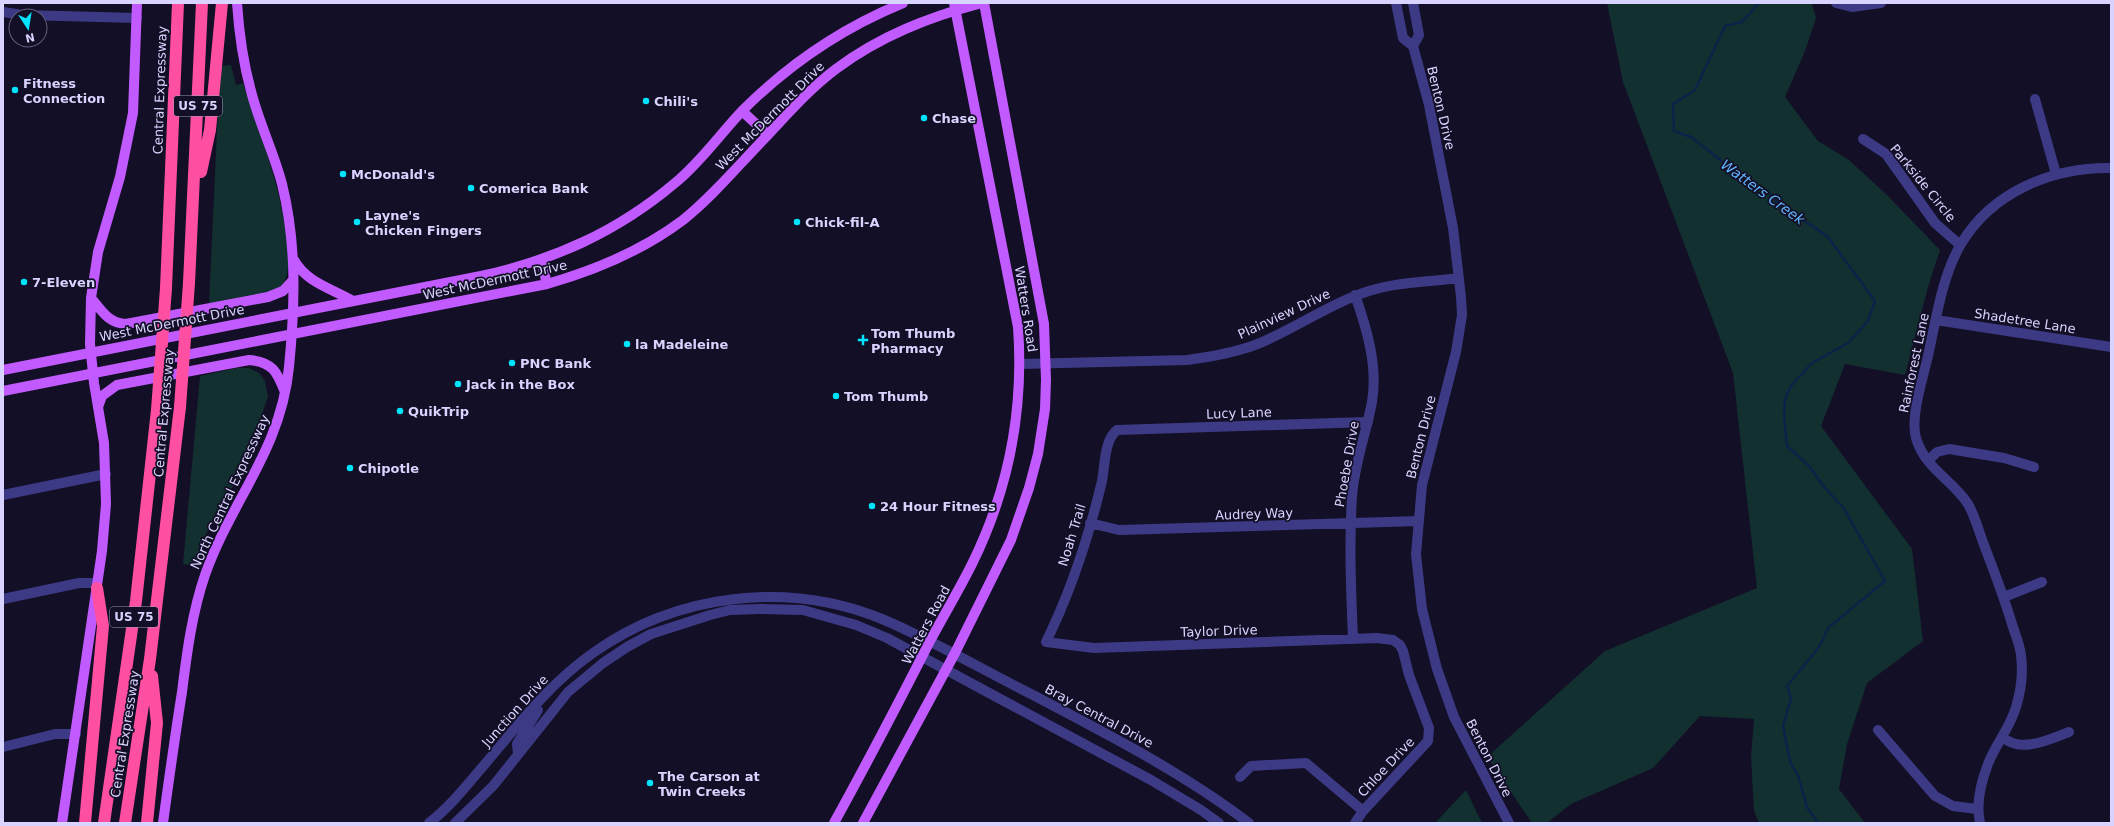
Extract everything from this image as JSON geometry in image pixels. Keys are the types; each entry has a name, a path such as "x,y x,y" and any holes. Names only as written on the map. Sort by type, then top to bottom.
{"highway":[{"name":"Central Expressway","path":"104,823 136,608 157,410 166,288 178,3"},
{"name":"Central Expressway","path":"125,823 150,659 180,407 194,209 202,3"},
{"path":"194,209 210,130 222,3"},
{"path":"84,823 103,626 97,586"},
{"path":"147,823 157,723 150,659"}],"main road":[{"path":"62,823 97,586 106,512 106,474 91,352 91,298 98,252 120,177 133,113 137,3"},
{"name":"North Central Expressway","path":"163,823 190,636 197,601 214,550 256,474 271,439 285,392 292,335 294,260 291,231 282,184 251,92 239,34 237,3"},
{"name":"West McDermott Drive","path":"3,370 481,276 541,260 594,237 627,219 676,182 701,158 742,111 777,78 810,53 852,27 903,3"},
{"name":"West McDermott Drive","path":"3,391 93,372 292,335 547,284 608,264 638,249 683,219 712,193 809,92 855,55 896,33 954,7 983,3"},
{"name":"Watters Road","path":"863,823 955,653 1011,540 1030,488 1038,454 1045,409 1047,362 1044,324 983,3"},
{"name":"Watters Road","path":"834,823 972,563 1004,483 1015,432 1021,364 1018,327 954,7"},
{"path":"742,111 768,135"},
{"path":"294,260 300,270 316,284 335,290 353,301"},
{"path":"541,260 547,284"},
{"path":"91,298 107,318 117,324 126,324 268,297 283,291 293,280"},
{"path":"98,407 102,396 117,385 249,360 268,364 279,376 285,392"}],"street":[{"name":"Benton Drive","path":"1396,3 1403,38 1414,46"},
{"name":"Benton Drive","path":"1413,3 1419,35 1414,46 1429,105 1452,220 1462,315 1456,352 1422,485 1416,554 1422,609 1439,677 1454,717 1509,823"},
{"path":"1836,3 1852,7 1881,3"},
{"path":"3,12 23,15 137,18"},
{"path":"2035,99 2056,174"},
{"name":"Parkside Circle","path":"1863,139 1886,154 1935,223 1960,245"},
{"name":"Rainforest Lane","path":"1980,823 1977,809 1988,764 2003,738 2016,707 2022,670 2021,653 2004,597 1968,504 1928,461 1917,442 1915,419 1942,289 1960,245 1981,219 2003,199 2033,182 2056,174 2090,168 2111,168"},
{"name":"Plainview Drive","path":"1021,364 1047,362 1187,360 1210,357 1256,344 1355,295 1389,285 1459,278"},
{"name":"Phoebe Drive","path":"1353,639 1350,563 1352,496 1372,400 1373,369 1364,319 1355,295"},
{"name":"Shadetree Lane","path":"1936,320 2111,347"},
{"name":"Lucy Lane","path":"1113,433 1118,430 1126,429 1368,422"},
{"name":"Noah Trail","path":"1046,642 1071,582 1090,523 1113,433"},
{"path":"1928,461 1937,452 1949,449 2004,458 2034,467"},
{"path":"3,495 106,474"},
{"name":"Audrey Way","path":"1090,523 1118,530 1419,521"},
{"path":"2004,597 2042,582"},
{"path":"3,599 78,583 97,586"},
{"name":"Junction Drive","path":"429,823 449,807 535,704 551,689 592,654 622,635 666,614 708,602 754,597 802,599 828,603 883,619 931,641"},
{"path":"773,609 776,607 790,606 814,609 828,603"},
{"name":"Junction Drive","path":"455,823 494,786 568,692 604,663 630,645 651,634 730,610 803,610 856,625 887,638 923,657"},
{"name":"Taylor Drive","path":"1046,642 1094,648 1353,639 1393,640"},
{"name":"Chloe Drive","path":"1356,823 1363,811 1428,741 1428,728 1409,675 1403,651 1400,645 1393,640"},
{"name":"Bray Central Drive","path":"931,641 1160,764 1212,794 1249,823"},
{"path":"923,657 1151,780 1201,810 1219,823"},
{"path":"518,754 516,747 520,738 551,689"},
{"path":"1878,730 1935,796 1953,806 1977,809"},
{"path":"2003,738 2008,742 2025,745 2044,741 2069,732"},
{"path":"3,747 54,734 76,734"},
{"path":"1240,778 1251,766 1306,763 1363,811"}],"green space":[{"path":"1607,3 1812,3 1816,18 1805,51 1785,97 1818,141 1849,160 1887,195 1940,250 1928,287 1905,375 1845,364 1821,426 1912,549 1923,641 1867,683 1847,744 1839,789 1865,823 1759,823 1754,811 1751,757 1754,719 1700,716 1653,768 1571,804 1547,823 1532,823 1487,757 1605,651 1757,588 1733,373 1623,82"},
{"path":"231,65 236,85 243,83 268,156 277,188 284,220 288,249 287,273 280,288 275,291 267,294 209,304 220,66"},
{"path":"237,368 249,368 259,373 265,381 268,397 240,475 217,512 204,538 194,566 183,564 200,376"},
{"path":"1466,790 1482,823 1435,823"}],"waterway":[{"name":"Watters Creek","path":"1759,3 1742,22 1725,26 1695,90 1673,104 1674,131 1691,137 1738,174 1771,195 1786,212 1811,225 1828,237 1875,301 1868,321 1848,343 1812,363 1791,386 1785,399 1784,416 1787,446 1809,466 1825,488 1843,507 1885,581 1829,627 1819,647 1787,686 1791,699 1783,726 1790,762 1798,775 1807,807 1818,823"}],"place":[{"name":"Fitness Connection","path":"15,90"},
{"name":"Chili's","path":"646,101"},
{"name":"Chase","path":"924,118"},
{"name":"McDonald's","path":"343,174"},
{"name":"Comerica Bank","path":"471,188"},
{"name":"Layne's Chicken Fingers","path":"357,222"},
{"name":"Chick-fil-A","path":"797,222"},
{"name":"7-Eleven","path":"24,282"},
{"name":"Tom Thumb Pharmacy","path":"863,340"},
{"name":"la Madeleine","path":"627,344"},
{"name":"PNC Bank","path":"512,363"},
{"name":"Jack in the Box","path":"458,384"},
{"name":"Tom Thumb","path":"836,396"},
{"name":"QuikTrip","path":"400,411"},
{"name":"Chipotle","path":"350,468"},
{"name":"24 Hour Fitness","path":"872,506"},
{"name":"The Carson at Twin Creeks","path":"650,783"}]}
